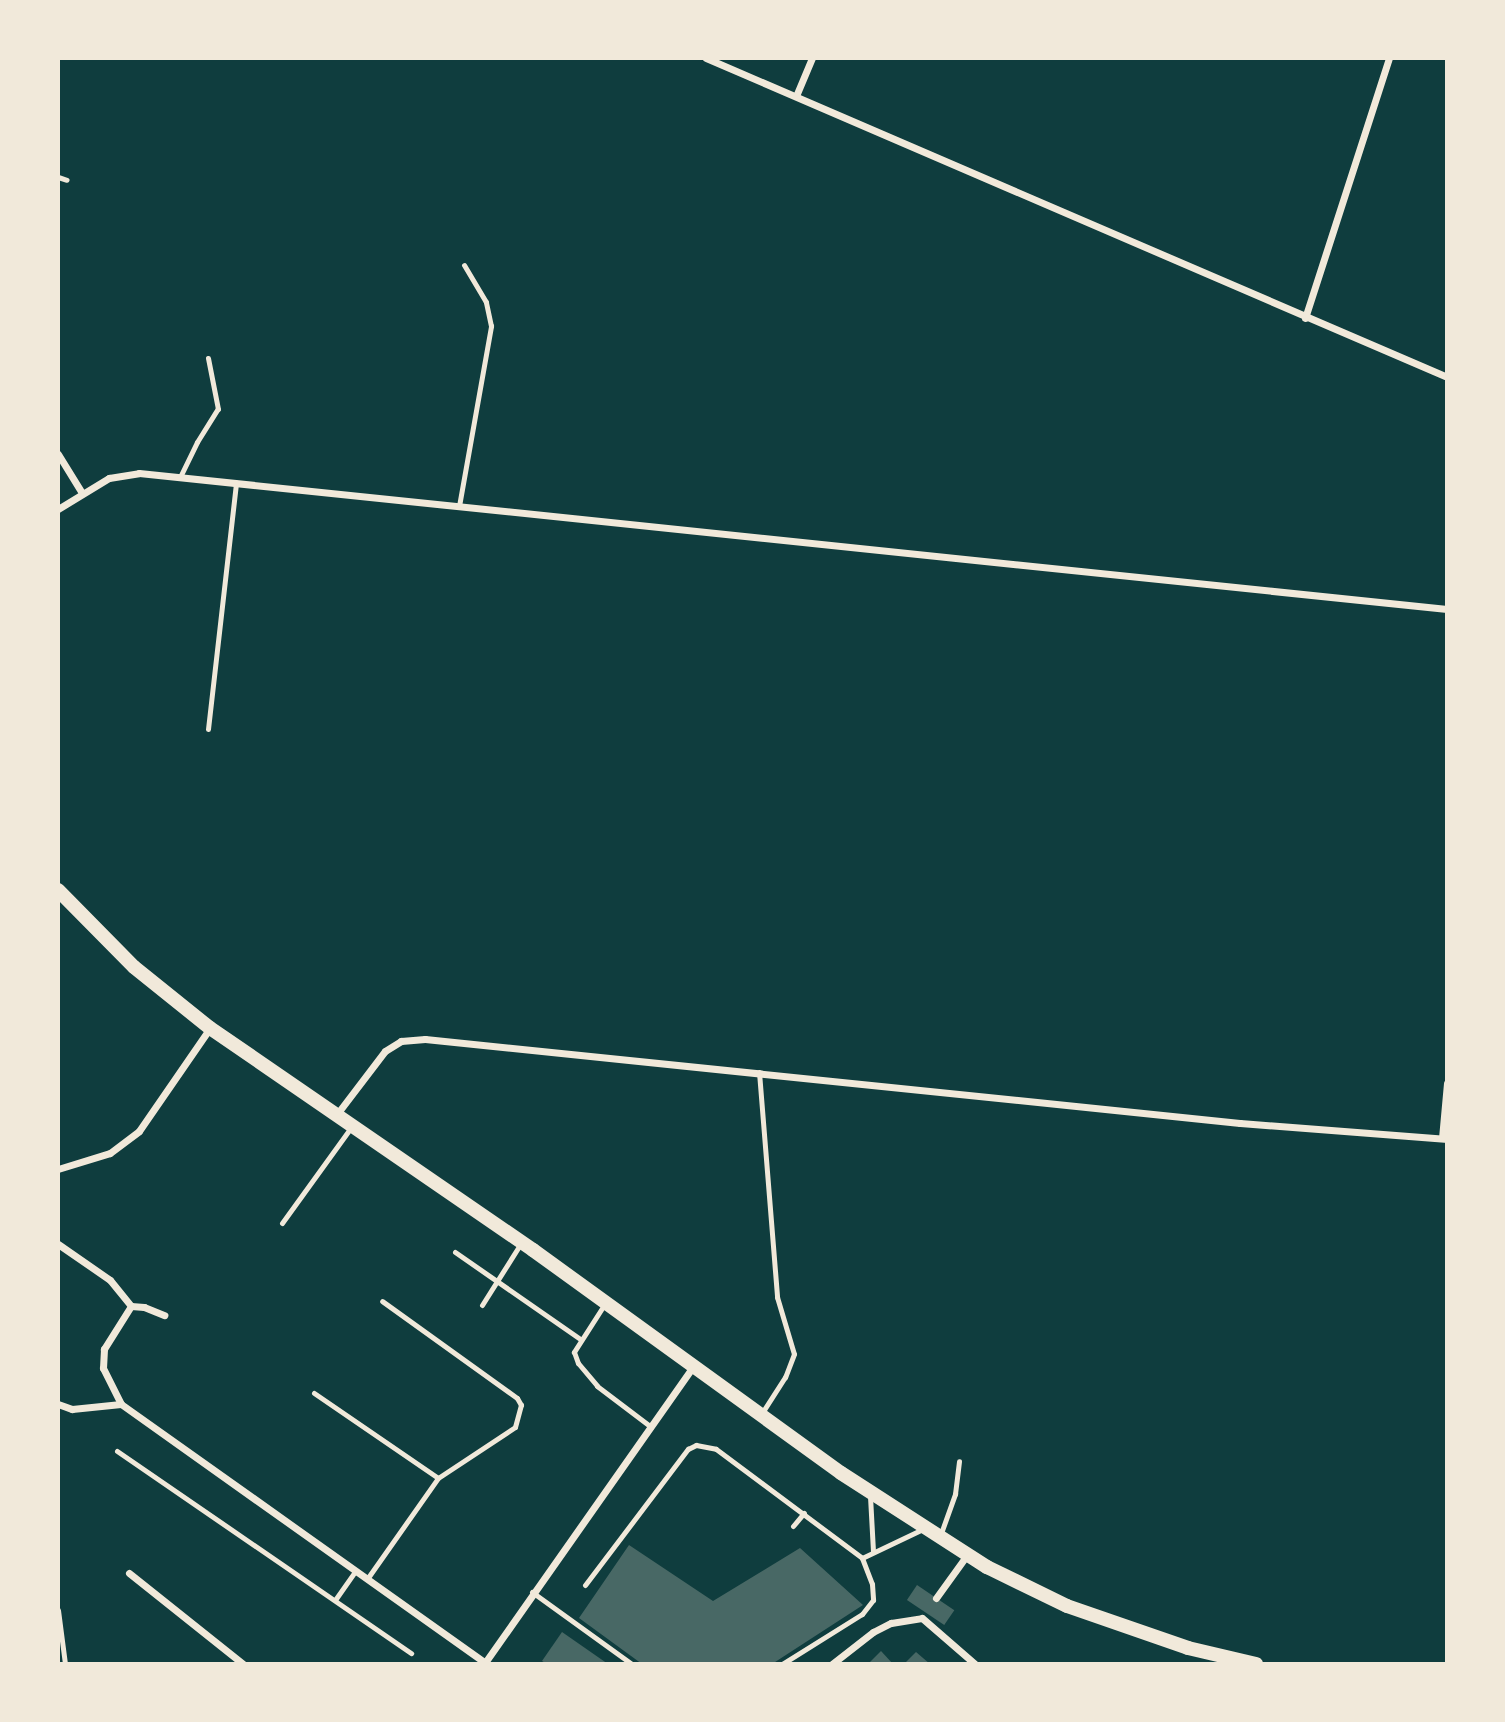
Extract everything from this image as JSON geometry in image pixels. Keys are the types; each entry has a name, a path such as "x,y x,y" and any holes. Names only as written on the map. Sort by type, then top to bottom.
{"main road":[{"path":"58,890 134,967 210,1028 522,1242 693,1367 870,1491 967,1554 1046,1596 1124,1628 1212,1656 1256,1664"}],"street":[{"path":"706,58 1447,377"},
{"path":"796,96 812,58"},
{"path":"1305,318 1389,58"},
{"path":"58,454 82,493"},
{"path":"58,509 82,493 121,475 139,473 1447,609"},
{"path":"58,1170 110,1153 139,1131 210,1028"},
{"path":"337,1114 385,1051 401,1041 410,1040 759,1072 1240,1123 1445,1139 1447,1083"},
{"path":"58,1244 110,1280 131,1306 144,1307 164,1315"},
{"path":"131,1306 104,1349 103,1368 121,1404 485,1664 532,1592 693,1367"},
{"path":"58,1404 72,1409 121,1404"},
{"path":"936,1598 967,1554"},
{"path":"129,1573 243,1664"},
{"path":"832,1664 873,1632 891,1623 924,1615 975,1664"}],"lane":[{"path":"58,177 66,180"},
{"path":"459,506 491,326 486,302 464,265"},
{"path":"180,477 197,442 218,409 208,358"},
{"path":"208,729 236,483"},
{"path":"759,1072 777,1297 794,1354 785,1377 761,1415"},
{"path":"282,1223 352,1126"},
{"path":"482,1306 522,1242"},
{"path":"455,1252 580,1339"},
{"path":"367,1579 438,1478 516,1427 521,1405 517,1398 382,1301"},
{"path":"606,1303 574,1352 585,1375 651,1427"},
{"path":"314,1393 438,1478"},
{"path":"585,1585 688,1449 696,1445 716,1449 862,1559 875,1592 869,1606 782,1664"},
{"path":"117,1451 411,1653"},
{"path":"940,1536 955,1494 959,1461"},
{"path":"870,1491 873,1552"},
{"path":"793,1526 804,1513"},
{"path":"862,1559 926,1527"},
{"path":"335,1600 355,1571"},
{"path":"532,1592 632,1664"},
{"path":"58,1610 65,1664"}],"building":[{"path":"629,1545 713,1601 800,1548 863,1605 772,1664 642,1664 579,1618"},
{"path":"917,1585 954,1610 944,1625 907,1600"},
{"path":"562,1632 608,1664 547,1664 542,1661"},
{"path":"881,1651 893,1664 868,1664"},
{"path":"916,1652 930,1664 904,1664"}]}
